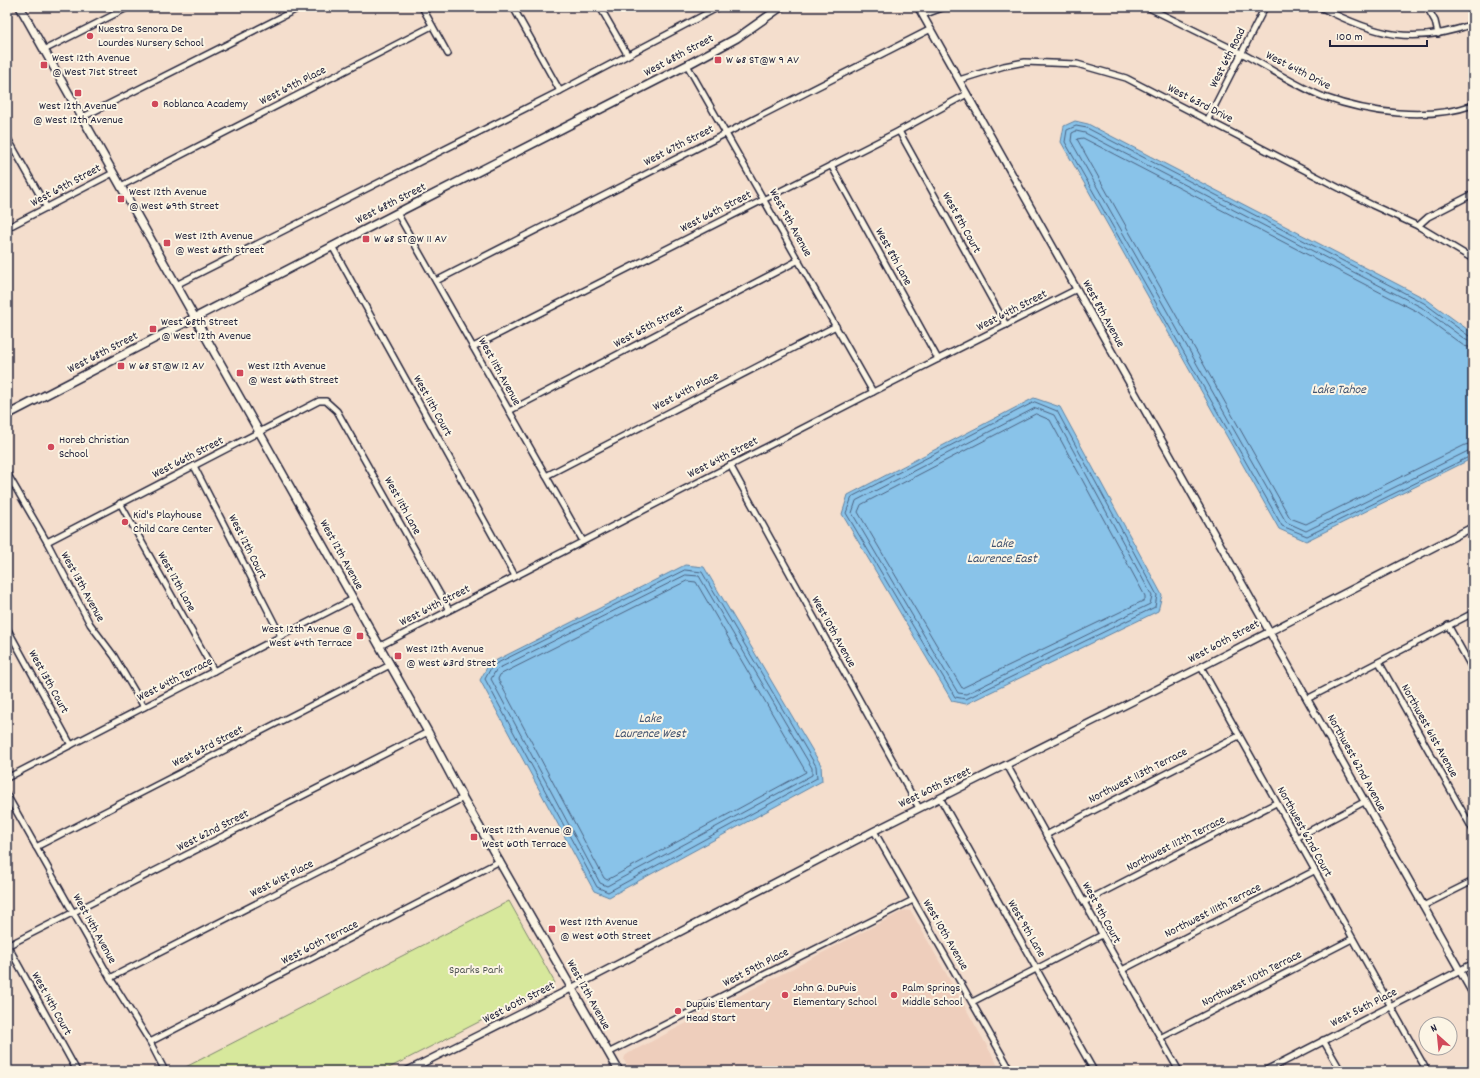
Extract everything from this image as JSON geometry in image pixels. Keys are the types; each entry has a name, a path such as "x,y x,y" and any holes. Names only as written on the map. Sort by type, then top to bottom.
{"main road":[{"name":"West 12th Avenue","path":"20,7 354,599 463,798 618,1071"},
{"name":"West 68th Street","path":"7,415 332,246 687,65 737,38 781,7"}],"street":[{"path":"83,117 302,7"},
{"path":"422,7 448,54"},
{"path":"513,7 560,91"},
{"path":"600,7 627,54"},
{"name":"West 68th Street","path":"176,285 560,91 627,54 719,7"},
{"name":"West 8th Avenue","path":"918,7 1269,631"},
{"path":"923,15 945,7"},
{"name":"West 64th Drive","path":"1147,7 1242,53 1322,96 1350,105 1390,113 1442,112 1473,105"},
{"name":"West 6th Road","path":"1208,119 1265,7"},
{"path":"1320,7 1369,30 1394,35 1415,36 1438,34 1473,24"},
{"path":"1427,7 1435,22 1438,34"},
{"path":"44,50 126,8"},
{"name":"West 69th Place","path":"121,186 432,26"},
{"name":"West 67th Street","path":"436,281 930,29"},
{"name":"West 63rd Drive","path":"959,80 1004,66 1025,62 1077,64 1126,78 1372,205 1418,226 1473,259"},
{"name":"West 9th Avenue","path":"687,65 873,392"},
{"name":"West 66th Street","path":"473,347 764,198 899,131 967,94"},
{"name":"West 8th Court","path":"899,131 1006,325"},
{"path":"7,137 47,208"},
{"name":"West 8th Lane","path":"831,165 938,359"},
{"name":"West 69th Street","path":"7,228 113,172"},
{"path":"1418,226 1428,217 1473,194"},
{"name":"West 11th Avenue","path":"397,213 582,542"},
{"name":"West 11th Court","path":"332,246 515,576"},
{"name":"West 65th Street","path":"509,411 799,260"},
{"name":"West 64th Street","path":"380,646 730,465 1077,290"},
{"name":"West 64th Place","path":"546,476 836,326"},
{"name":"West 66th Street","path":"47,542 319,401 326,401 337,411"},
{"name":"West 11th Lane","path":"337,411 449,610"},
{"name":"West 10th Avenue","path":"730,465 919,808"},
{"name":"West 12th Court","path":"194,466 281,636"},
{"name":"West 13th Avenue","path":"7,473 47,542 90,624 114,656 144,707"},
{"name":"West 12th Lane","path":"120,503 214,671"},
{"name":"West 60th Street","path":"407,1071 420,1068 874,831 1201,667 1473,527"},
{"name":"West 64th Terrace","path":"7,778 354,599"},
{"path":"1307,699 1473,613"},
{"path":"1448,625 1473,670"},
{"name":"West 13th Court","path":"7,628 71,745"},
{"name":"Northwest 62nd Avenue","path":"1269,631 1423,906"},
{"name":"Northwest 61st Avenue","path":"1379,662 1473,830"},
{"name":"West 63rd Street","path":"36,847 390,665"},
{"name":"Northwest 62nd Court","path":"1201,667 1352,939 1391,1006"},
{"name":"West 62nd Street","path":"7,946 428,732"},
{"name":"Northwest 113th Terrace","path":"1046,835 1239,736"},
{"name":"West 9th Court","path":"1007,765 1179,1071"},
{"name":"West 14th Avenue","path":"7,795 110,978 150,1042 165,1071"},
{"name":"West 61st Place","path":"110,978 463,798"},
{"name":"West 9th Lane","path":"940,798 1038,969 1094,1071"},
{"path":"1296,838 1364,802"},
{"name":"Northwest 112th Terrace","path":"1084,902 1276,803"},
{"name":"West 10th Avenue","path":"874,831 1011,1071"},
{"name":"West 60th Terrace","path":"150,1042 500,861"},
{"name":"Northwest 111th Terrace","path":"1122,970 1314,871"},
{"path":"1473,882 1423,906 1473,994"},
{"name":"West 59th Place","path":"608,1053 913,900"},
{"path":"972,1002 1102,935"},
{"name":"Northwest 110th Terrace","path":"1160,1038 1352,939"},
{"name":"West 14th Court","path":"7,946 77,1071"},
{"name":"West 56th Place","path":"1265,1071 1473,964"},
{"path":"1391,1006 1427,1071"},
{"path":"1323,1040 1341,1071"}],"shaded area":[{"path":"905,910 911,911 1001,1071 630,1071 624,1060 625,1056 629,1053"}],"green space":[{"name":"Sparks Park","path":"509,901 555,983 383,1071 178,1071"}],"water":[{"name":"Lake Tahoe","path":"1075,121 1088,124 1426,299 1471,332 1473,335 1473,458 1306,541 1279,529 1061,142 1064,126"},
{"name":"Lake Laurence East","path":"1034,398 1060,407 1162,595 1158,611 966,704 952,701 842,514 848,495"},
{"name":"Lake Laurence West","path":"685,565 704,567 821,765 822,781 609,897 594,891 480,680 489,664"}],"place":[{"name":"Nuestra Senora De Lourdes Nursery School","path":"90,36"},
{"name":"W 68 ST@W 9 AV","path":"718,60"},
{"name":"West 12th Avenue @ West 71st Street","path":"44,65"},
{"name":"West 12th Avenue @ West 12th Avenue","path":"78,93"},
{"name":"Roblanca Academy","path":"155,104"},
{"name":"West 12th Avenue @ West 69th Street","path":"121,199"},
{"name":"W 68 ST@W 11 AV","path":"366,239"},
{"name":"West 12th Avenue @ West 68th Street","path":"167,243"},
{"name":"West 68th Street @ West 12th Avenue","path":"153,329"},
{"name":"W 68 ST@W 12 AV","path":"121,366"},
{"name":"West 12th Avenue @ West 66th Street","path":"240,373"},
{"name":"Horeb Christian School","path":"51,447"},
{"name":"Kid's Playhouse Child Care Center","path":"125,522"},
{"name":"West 12th Avenue @ West 64th Terrace","path":"360,636"},
{"name":"West 12th Avenue @ West 63rd Street","path":"398,656"},
{"name":"West 12th Avenue @ West 60th Terrace","path":"474,837"},
{"name":"West 12th Avenue @ West 60th Street","path":"552,929"},
{"name":"John G. DuPuis Elementary School","path":"785,995"},
{"name":"Palm Springs Middle School","path":"894,995"},
{"name":"Dupuis Elementary Head Start","path":"678,1011"}]}
